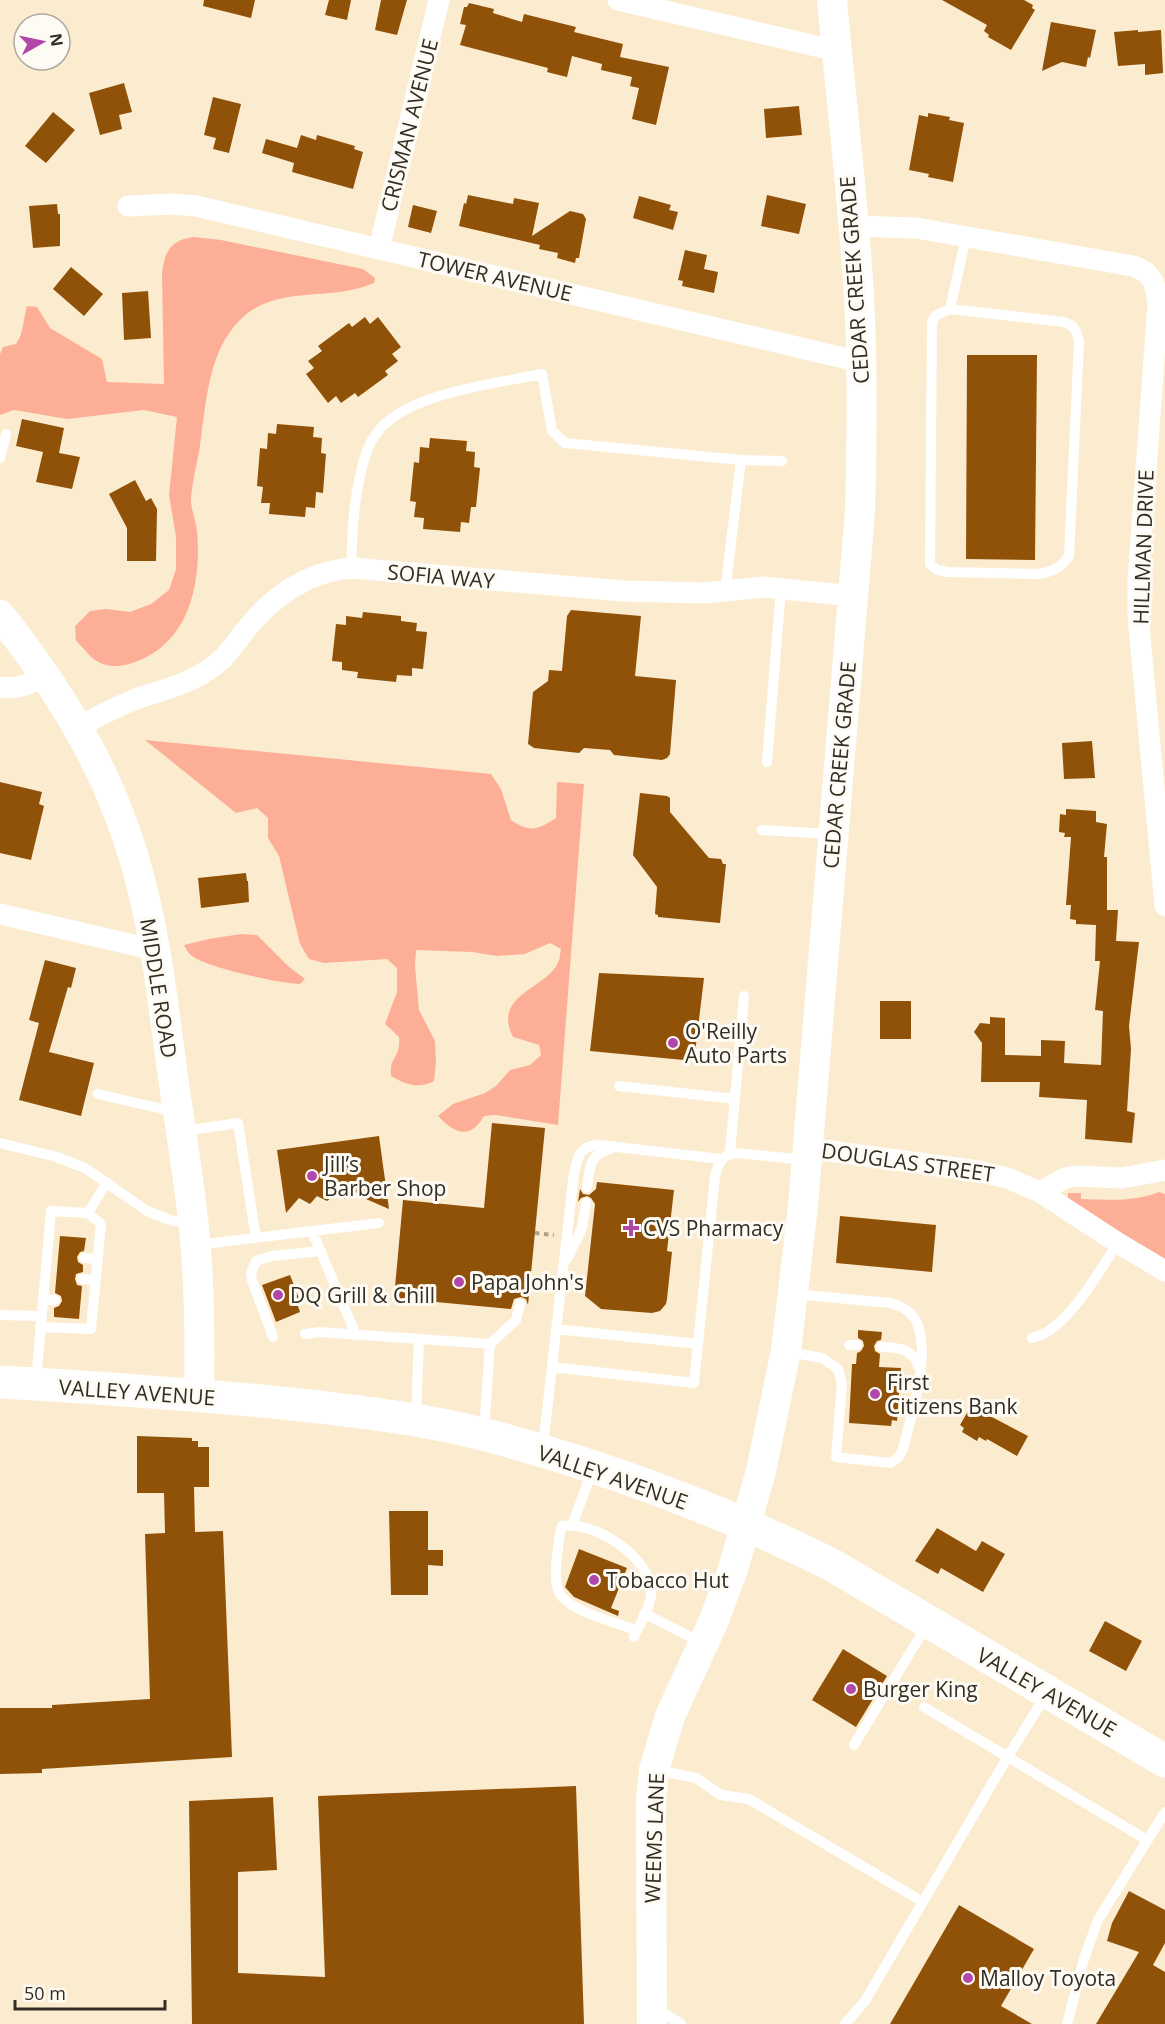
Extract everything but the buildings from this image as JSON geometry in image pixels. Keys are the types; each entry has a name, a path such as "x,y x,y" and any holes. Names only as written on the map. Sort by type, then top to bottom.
{"main road":[{"name":"CEDAR CREEK GRADE","path":"745,1524 761,1471 786,1351 793,1294 807,1154 860,511 861,362 853,226 832,0"},
{"name":"MIDDLE ROAD","path":"0,615 46,675 79,727 118,812 144,896 155,950 195,1236 200,1311 200,1396"},
{"name":"VALLEY AVENUE","path":"0,1382 200,1396 326,1408 416,1421 484,1435 542,1451 745,1524 832,1565 1165,1761"},
{"name":"WEEMS LANE","path":"652,2015 651,1800 654,1770 670,1716 725,1592 745,1524"}],"street":[{"name":"CRISMAN AVENUE","path":"379,249 439,0"},
{"path":"622,0 837,51"},
{"name":"TOWER AVENUE","path":"128,206 173,204 195,207 861,362"},
{"name":"HILLMAN DRIVE","path":"853,226 916,228 1132,266 1145,270 1152,277 1158,303 1138,582 1138,616 1165,906"},
{"name":"SOFIA WAY","path":"79,727 108,711 192,680 228,654 249,626 276,599 298,583 340,569 352,568 624,591 725,592 763,587 853,596"},
{"path":"0,687 19,687 46,675"},
{"path":"0,914 155,950"},
{"name":"DOUGLAS STREET","path":"807,1154 978,1170 1007,1178 1040,1192 1165,1271"},
{"path":"1040,1192 1065,1178 1076,1176 1122,1179 1165,1170"}],"lane":[{"path":"950,309 966,237"},
{"path":"950,309 1064,322 1072,325 1077,332 1079,342 1069,556 1060,566 1049,572 1038,574 948,572 933,568 928,559 932,323 935,316 950,309"},
{"path":"352,568 351,547 364,456 376,433 397,414 418,402 542,374 552,431 565,443 741,460 782,461"},
{"path":"0,458 6,434"},
{"path":"725,592 741,460"},
{"path":"767,762 781,588"},
{"path":"762,830 834,834"},
{"path":"552,1367 694,1383 715,1176 725,1156 735,1099 744,996"},
{"path":"619,1086 735,1099"},
{"path":"98,1094 179,1122 238,1123 256,1238"},
{"path":"0,1143 85,1168 147,1210 195,1236 256,1238 379,1223"},
{"path":"542,1451 574,1173 579,1153 592,1145 725,1156 807,1154"},
{"path":"587,1188 590,1168 595,1156 604,1150 620,1148"},
{"path":"88,1213 107,1182"},
{"path":"564,1265 582,1228 586,1203"},
{"path":"0,1315 41,1322 91,1329 101,1224 88,1213 51,1211 53,1255 51,1277 43,1300 41,1322 36,1384"},
{"path":"312,1231 356,1335"},
{"path":"1032,1338 1049,1331 1064,1316 1085,1292 1118,1243"},
{"path":"273,1337 252,1280 251,1273 256,1261 272,1256 321,1251"},
{"path":"84,1258 98,1259"},
{"path":"82,1279 96,1280"},
{"path":"786,1351 822,1358 838,1369 842,1383 836,1457 890,1463 898,1458 903,1449 920,1377 922,1347 917,1322 902,1306 890,1303 793,1294"},
{"path":"43,1300 55,1300"},
{"path":"81,1302 94,1303"},
{"path":"484,1435 490,1344 519,1317 520,1304"},
{"path":"556,1329 698,1344"},
{"path":"305,1334 320,1332 490,1344"},
{"path":"416,1421 419,1339"},
{"path":"881,1347 900,1348 911,1354 918,1366 920,1377"},
{"path":"572,1525 594,1468"},
{"path":"572,1525 611,1540 636,1557 647,1573 651,1584 651,1600 644,1614 636,1634 563,1600 558,1591 557,1580 562,1526 572,1525"},
{"path":"644,1614 702,1643"},
{"path":"854,1745 929,1622"},
{"path":"845,2024 865,2001 1007,1758 1048,1693"},
{"path":"924,1707 1147,1840"},
{"path":"654,1770 696,1778 721,1795 749,1799 922,1902"},
{"path":"1067,2024 1084,1959 1098,1920 1165,1812"},
{"path":"652,2015 681,2024"}],"path":[{"path":"535,1233 553,1235"}],"shaded area":[{"path":"194,237 221,240 363,269 375,278 374,283 341,292 271,301 255,308 230,332 210,378 192,487 191,504 197,531 198,552 197,573 187,612 178,629 165,644 149,656 129,664 104,665 89,655 76,640 75,626 90,611 106,609 130,612 151,604 169,590 176,569 176,537 169,495 177,417 144,410 67,419 14,410 0,415 0,354 3,347 16,344 19,340 27,306 37,307 50,328 102,359 107,382 164,384 163,265 167,253 174,244"},
{"path":"145,740 491,774 501,789 511,820 529,828 544,825 556,818 557,782 584,784 558,1125 496,1115 484,1116 473,1129 462,1132 450,1127 438,1116 453,1104 485,1093 496,1086 510,1070 530,1065 541,1055 539,1045 513,1037 508,1023 509,1012 514,1002 522,994 551,972 558,963 561,949 550,943 525,954 497,956 472,952 416,950 419,1010 435,1041 434,1081 423,1085 407,1084 391,1076 399,1037 385,1024 397,992 397,968 387,959 324,963 309,959 300,944 279,856 268,838 268,818 257,808 236,813"},
{"path":"241,934 257,935 288,966 305,979 300,984 290,983 228,970 200,961 192,956 184,945"},
{"path":"1159,1192 1165,1194 1165,1260 1161,1260 1068,1198 1068,1193 1081,1193 1081,1199 1121,1200"}],"place":[{"name":"O'Reilly Auto Parts","path":"673,1043"},
{"name":"Jill’s Barber Shop","path":"312,1176"},
{"name":"CVS Pharmacy","path":"631,1228"},
{"name":"Papa John's","path":"459,1282"},
{"name":"DQ Grill & Chill","path":"278,1295"},
{"name":"First Citizens Bank","path":"875,1394"},
{"name":"Tobacco Hut","path":"594,1580"},
{"name":"Burger King","path":"851,1689"},
{"name":"Malloy Toyota","path":"968,1978"}]}
